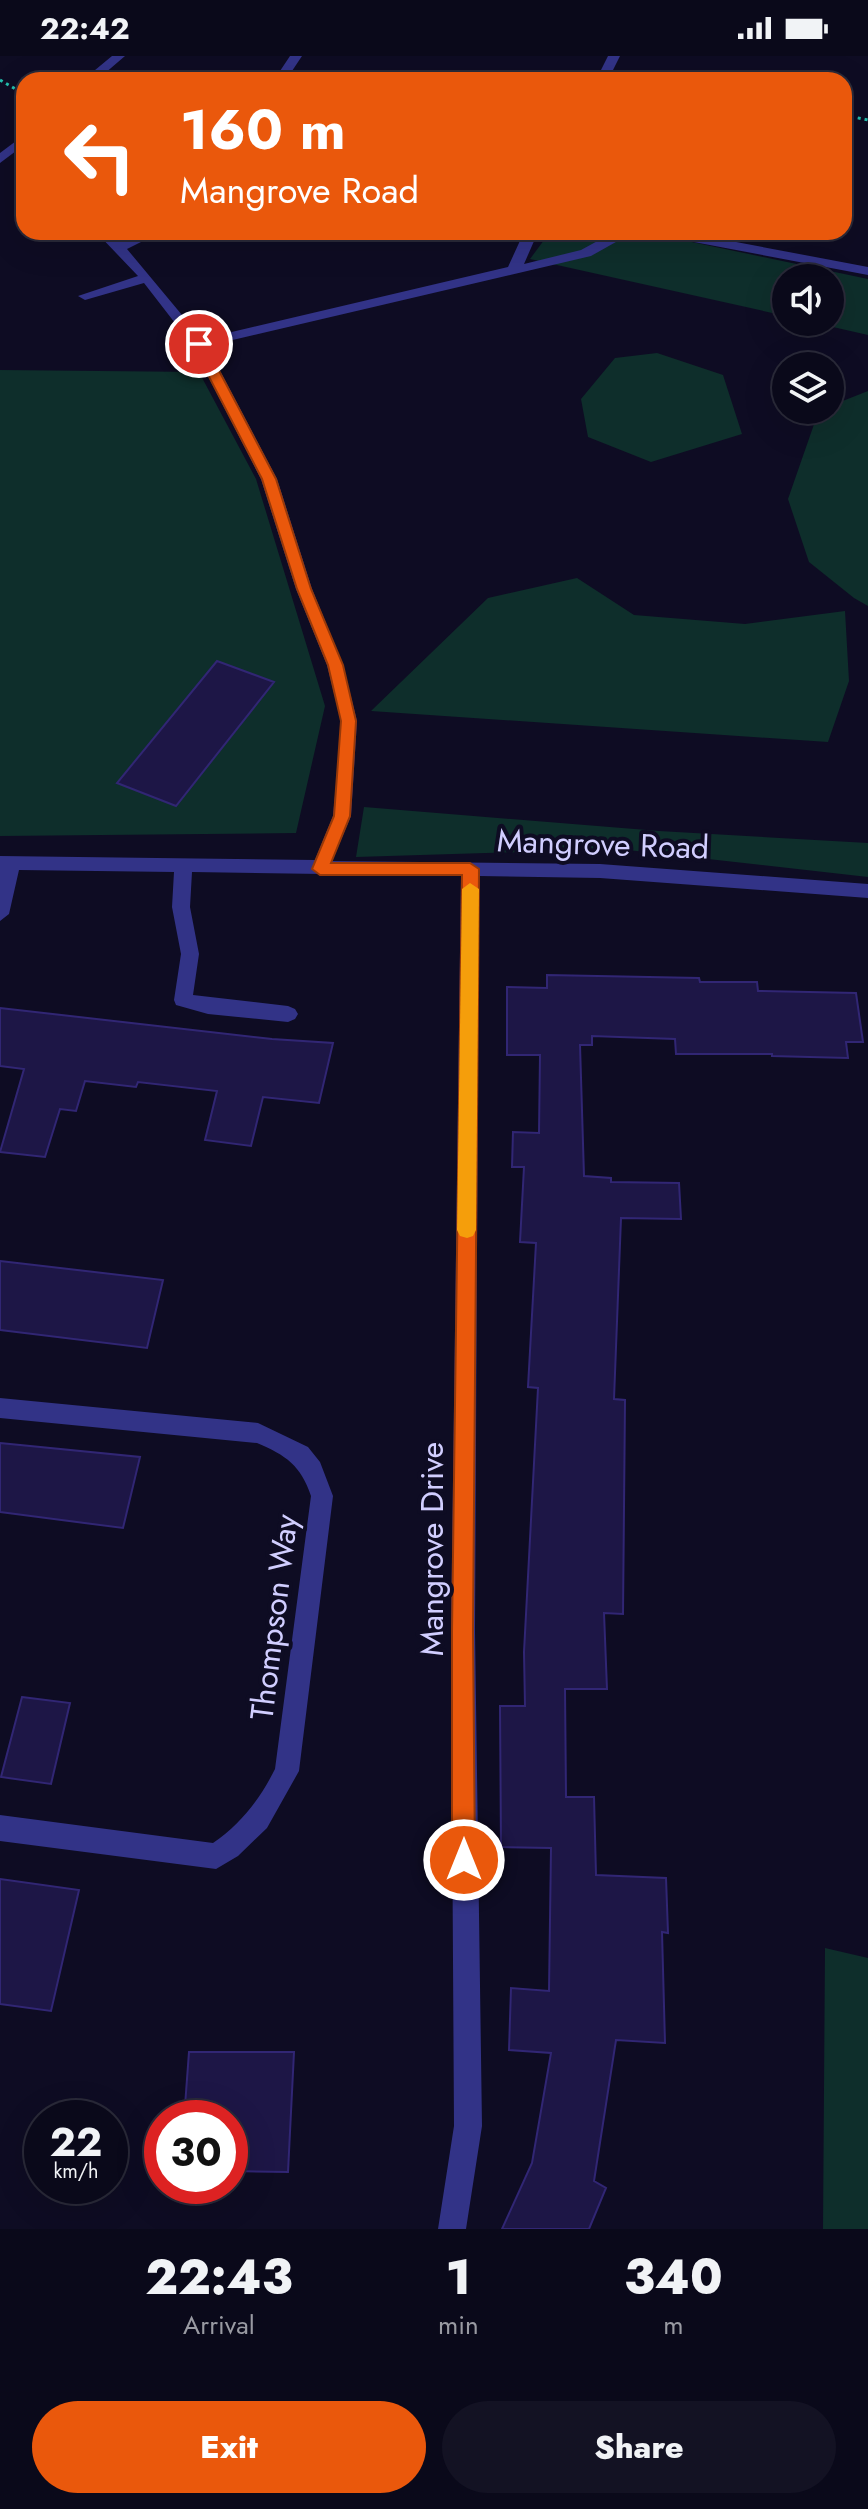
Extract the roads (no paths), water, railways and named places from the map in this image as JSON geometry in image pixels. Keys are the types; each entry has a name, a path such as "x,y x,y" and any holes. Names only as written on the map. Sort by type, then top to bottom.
{"street":[{"path":"99,72 119,56"},
{"path":"112,240 147,278 199,344 269,479 304,589 335,665 349,721 342,816 320,869"},
{"path":"120,247 136,240"},
{"path":"513,272 527,240"},
{"path":"199,344 513,272 586,253 610,240"},
{"path":"704,240 868,271"},
{"path":"85,296 147,278"},
{"path":"0,914 6,863"},
{"name":"Mangrove Road","path":"6,863 616,871 868,891"},
{"path":"183,866 181,907 190,954 183,1000 208,1006 288,1014"},
{"name":"Mangrove Drive","path":"452,2229 468,2126 463,1631 470,869"},
{"name":"Thompson Way","path":"0,1408 258,1433 290,1446 312,1465 322,1496 287,1771 269,1806 243,1838 216,1856 0,1828"}]}
